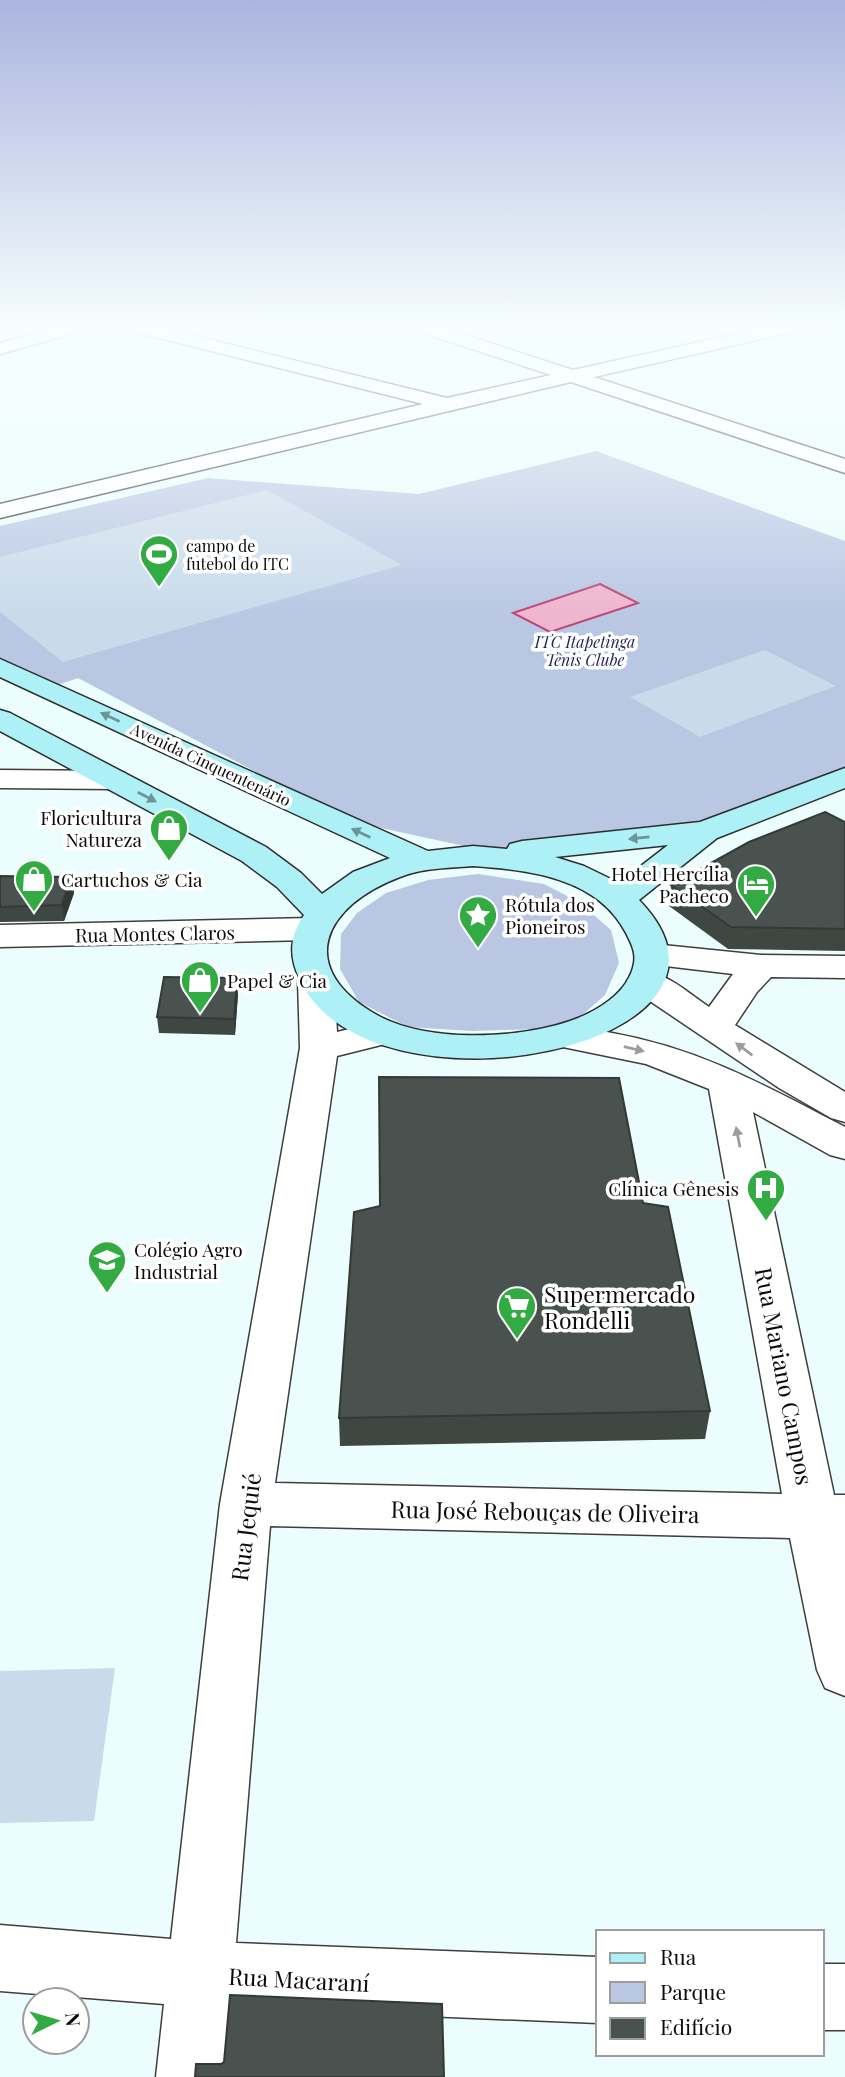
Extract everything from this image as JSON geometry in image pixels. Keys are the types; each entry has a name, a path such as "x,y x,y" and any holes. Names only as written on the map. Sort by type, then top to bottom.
{"main road":[{"name":"Avenida Cinquentenário","path":"0,667 423,861"},
{"path":"0,719 254,854 289,880 342,1009 383,1033 436,1044 482,1047 567,1037 609,1019 629,1002 649,968 639,920 621,898 589,880 559,868 518,859 473,856"},
{"path":"314,944 350,888 389,869 423,861 706,831 845,777"},
{"path":"621,898 706,831"}],"street":[{"path":"0,511 361,425"},
{"path":"719,425 845,466"},
{"path":"767,425 845,450"},
{"path":"0,779 114,780"},
{"name":"Rua Montes Claros","path":"0,936 314,944"},
{"name":"Rua Montes Claros","path":"0,956 314,944"},
{"name":"Rua Jequié","path":"190,2077 246,1504 319,1048 314,944"},
{"path":"715,1027 743,985 761,966"},
{"path":"649,968 845,967"},
{"path":"649,968 715,1027 761,1062 845,1109"},
{"path":"319,1048 383,1033"},
{"path":"567,1037 661,1056 727,1081 845,1145"},
{"name":"Rua Mariano Campos","path":"727,1081 829,1517 845,1670"},
{"name":"Rua José Rebouças de Oliveira","path":"246,1504 829,1517"},
{"name":"Rua Macaraní","path":"0,1958 199,1974 596,1990"},
{"path":"824,1997 845,1997"}],"green space":[{"name":"ITC Itapetinga Tênis Clube","path":"596,451 845,541 845,769 688,834 487,851 349,821 78,678 37,692 0,674 0,526 208,478 419,494"},
{"name":"Rótula dos Pioneiros","path":"478,874 544,884 579,902 611,930 619,963 605,995 580,1017 538,1029 472,1031 408,1027 359,1002 340,969 341,934 357,913 386,893 428,880"}],"shaded area":[{"name":"campo de futebol do ITC","path":"267,490 402,565 63,662 0,612 0,557"},
{"path":"600,584 638,603 550,632 513,613"},
{"path":"765,650 836,686 700,737 630,697"},
{"path":"115,1668 94,1821 0,1823 0,1671"}],"building":[{"path":"825,812 845,822 845,929 731,927 671,885 749,842"},
{"path":"0,876 71,877 62,905 0,907"},
{"path":"164,977 237,978 234,1019 157,1017"},
{"name":"Supermercado Rondelli","path":"379,1077 619,1078 643,1203 668,1207 710,1411 339,1418 354,1212 380,1206"},
{"path":"230,1995 442,2004 444,2077 195,2077 196,2064 224,2062"}],"place":[{"name":"campo de futebol do ITC","path":"159,588"},
{"name":"Floricultura Natureza","path":"169,862"},
{"name":"Cartuchos & Cia","path":"34,913"},
{"name":"Hotel Hercília Pacheco","path":"756,918"},
{"name":"Rótula dos Pioneiros","path":"478,949"},
{"name":"Papel & Cia","path":"200,1014"},
{"name":"Clínica Gênesis","path":"766,1222"},
{"name":"Colégio Agro Industrial","path":"107,1294"},
{"name":"Supermercado Rondelli","path":"517,1340"}]}
